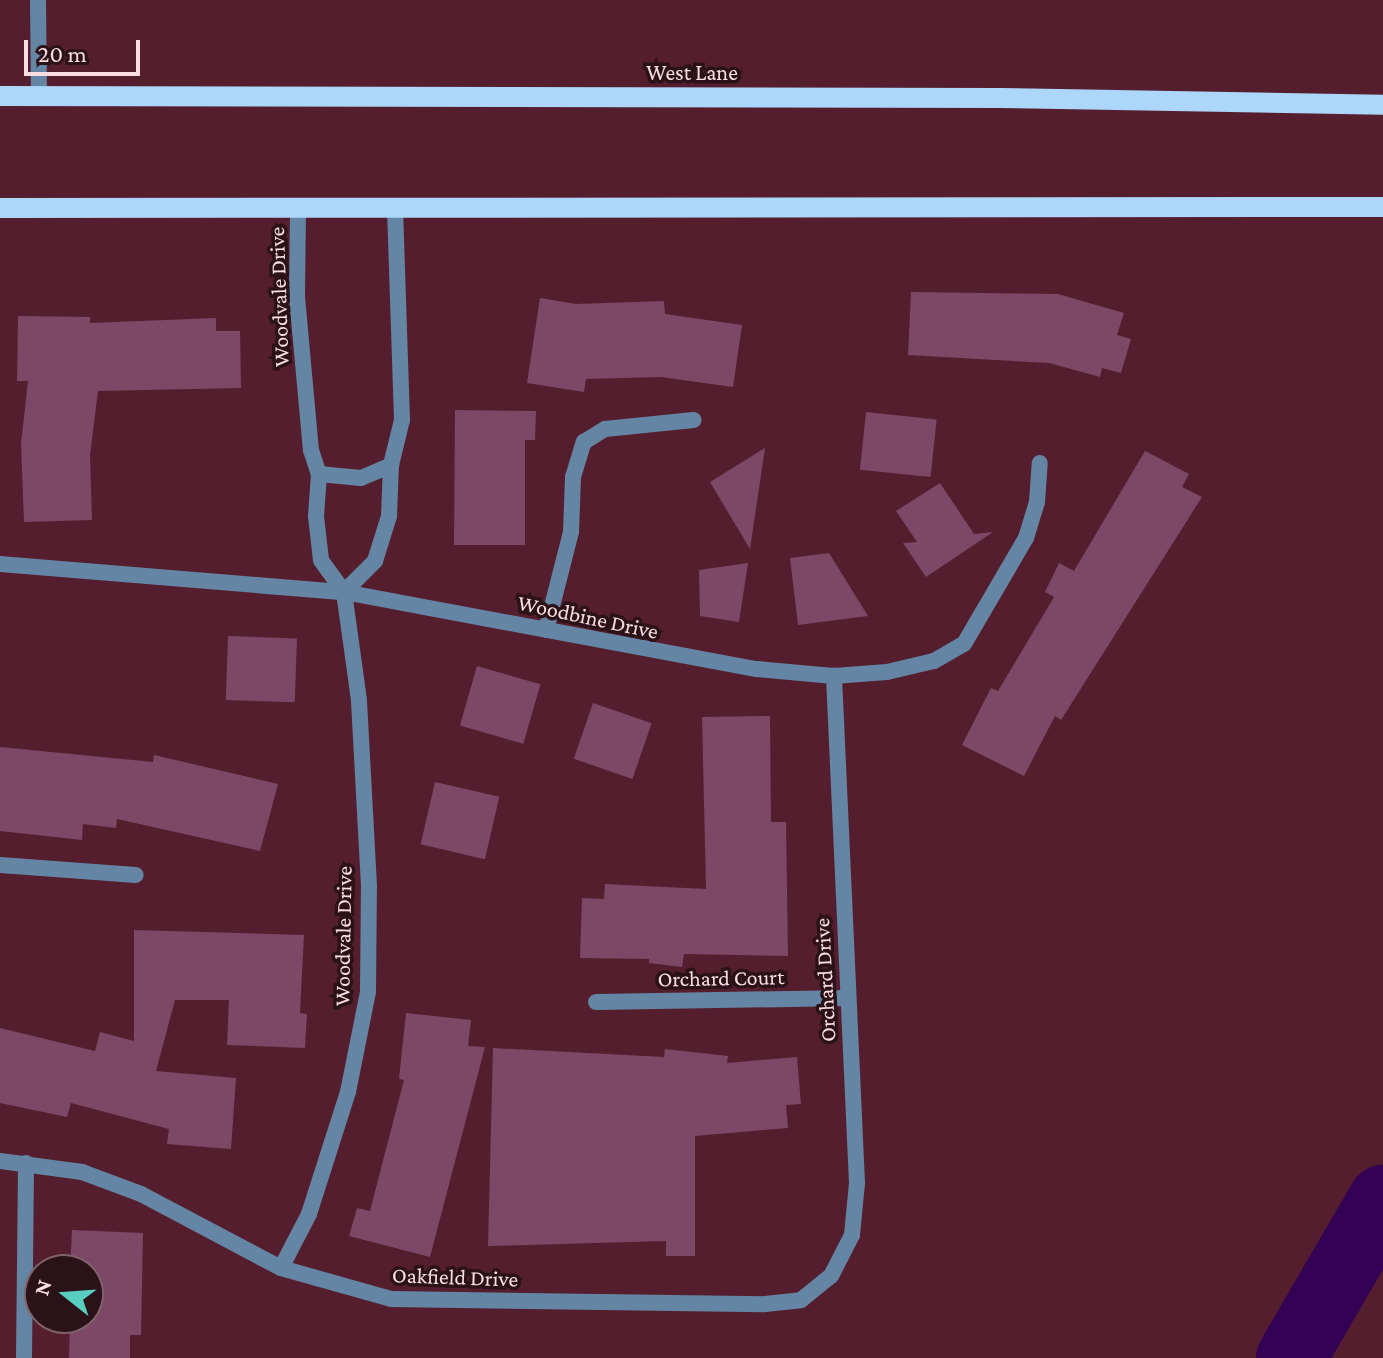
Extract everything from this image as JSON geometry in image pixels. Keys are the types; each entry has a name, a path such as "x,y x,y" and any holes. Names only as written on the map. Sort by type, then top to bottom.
{"main road":[{"name":"West Lane","path":"0,96 1000,98 1383,105"},
{"path":"0,208 395,212 1383,207"}],"street":[{"path":"38,0 39,95"},
{"name":"Woodvale Drive","path":"281,1268 309,1214 348,1092 368,992 369,886 359,700 344,592 321,560 316,516 319,474 311,450 297,297 298,212"},
{"path":"344,592 375,561 389,516 391,465 402,420 395,212"},
{"path":"546,630 571,532 573,477 584,442 605,429 694,420"},
{"name":"Woodbine Drive","path":"0,564 344,592 660,654 834,676 934,661 964,644 1026,538 1037,502 1040,463"},
{"path":"319,474 361,478 391,465"},
{"name":"Orchard Drive","path":"831,1276 852,1235 857,1183 834,676"},
{"path":"0,865 136,875"},
{"name":"Orchard Court","path":"596,1002 848,998"},
{"name":"Oakfield Drive","path":"0,1161 82,1172 141,1194 281,1268 377,1296 422,1300 765,1304 801,1300 831,1276"},
{"path":"24,1358 26,1163"}],"building":[{"path":"911,292 1058,294 1124,313 1117,335 1131,339 1121,373 1102,368 1100,377 1049,363 908,355"},
{"path":"540,298 576,304 664,301 665,314 742,325 733,387 661,377 586,379 584,392 527,383"},
{"path":"18,316 90,317 90,323 216,318 216,331 240,331 241,388 98,391 90,455 92,520 24,522 21,444 28,381 17,381"},
{"path":"455,410 536,411 535,440 525,440 525,545 454,545"},
{"path":"866,412 937,419 931,477 860,470"},
{"path":"765,448 750,549 710,482"},
{"path":"1145,451 1189,474 1182,487 1202,497 1061,720 1055,716 1024,776 962,745 991,688 998,691 1054,597 1045,592 1059,563 1074,571"},
{"path":"940,483 974,534 993,532 926,577 903,543 917,542 896,511"},
{"path":"829,553 868,616 798,625 790,558"},
{"path":"748,563 739,622 700,616 699,570"},
{"path":"228,636 297,638 295,702 226,700"},
{"path":"477,666 540,684 523,744 460,726"},
{"path":"593,703 652,723 632,779 574,759"},
{"path":"770,716 771,822 786,822 788,956 684,954 682,967 649,963 649,959 580,958 582,898 604,899 605,884 706,889 702,717"},
{"path":"0,747 153,762 154,755 278,784 260,851 117,819 116,828 83,824 82,840 0,831"},
{"path":"435,782 499,797 485,859 421,844"},
{"path":"134,930 304,935 300,1013 307,1014 305,1048 227,1045 229,1000 175,1000 156,1071 236,1078 231,1149 167,1144 169,1129 71,1103 67,1117 0,1103 0,1028 95,1051 100,1032 134,1041"},
{"path":"406,1013 471,1020 468,1046 485,1047 430,1257 349,1236 357,1208 370,1211 404,1080 399,1079"},
{"path":"493,1048 664,1057 665,1049 728,1056 727,1063 797,1057 801,1104 786,1105 788,1128 695,1136 695,1256 666,1256 666,1241 488,1246"},
{"path":"72,1230 143,1233 141,1335 130,1335 130,1358 69,1358 70,1334 104,1334 104,1254 71,1254"}],"waterway":[{"path":"1291,1358 1383,1200"}]}
